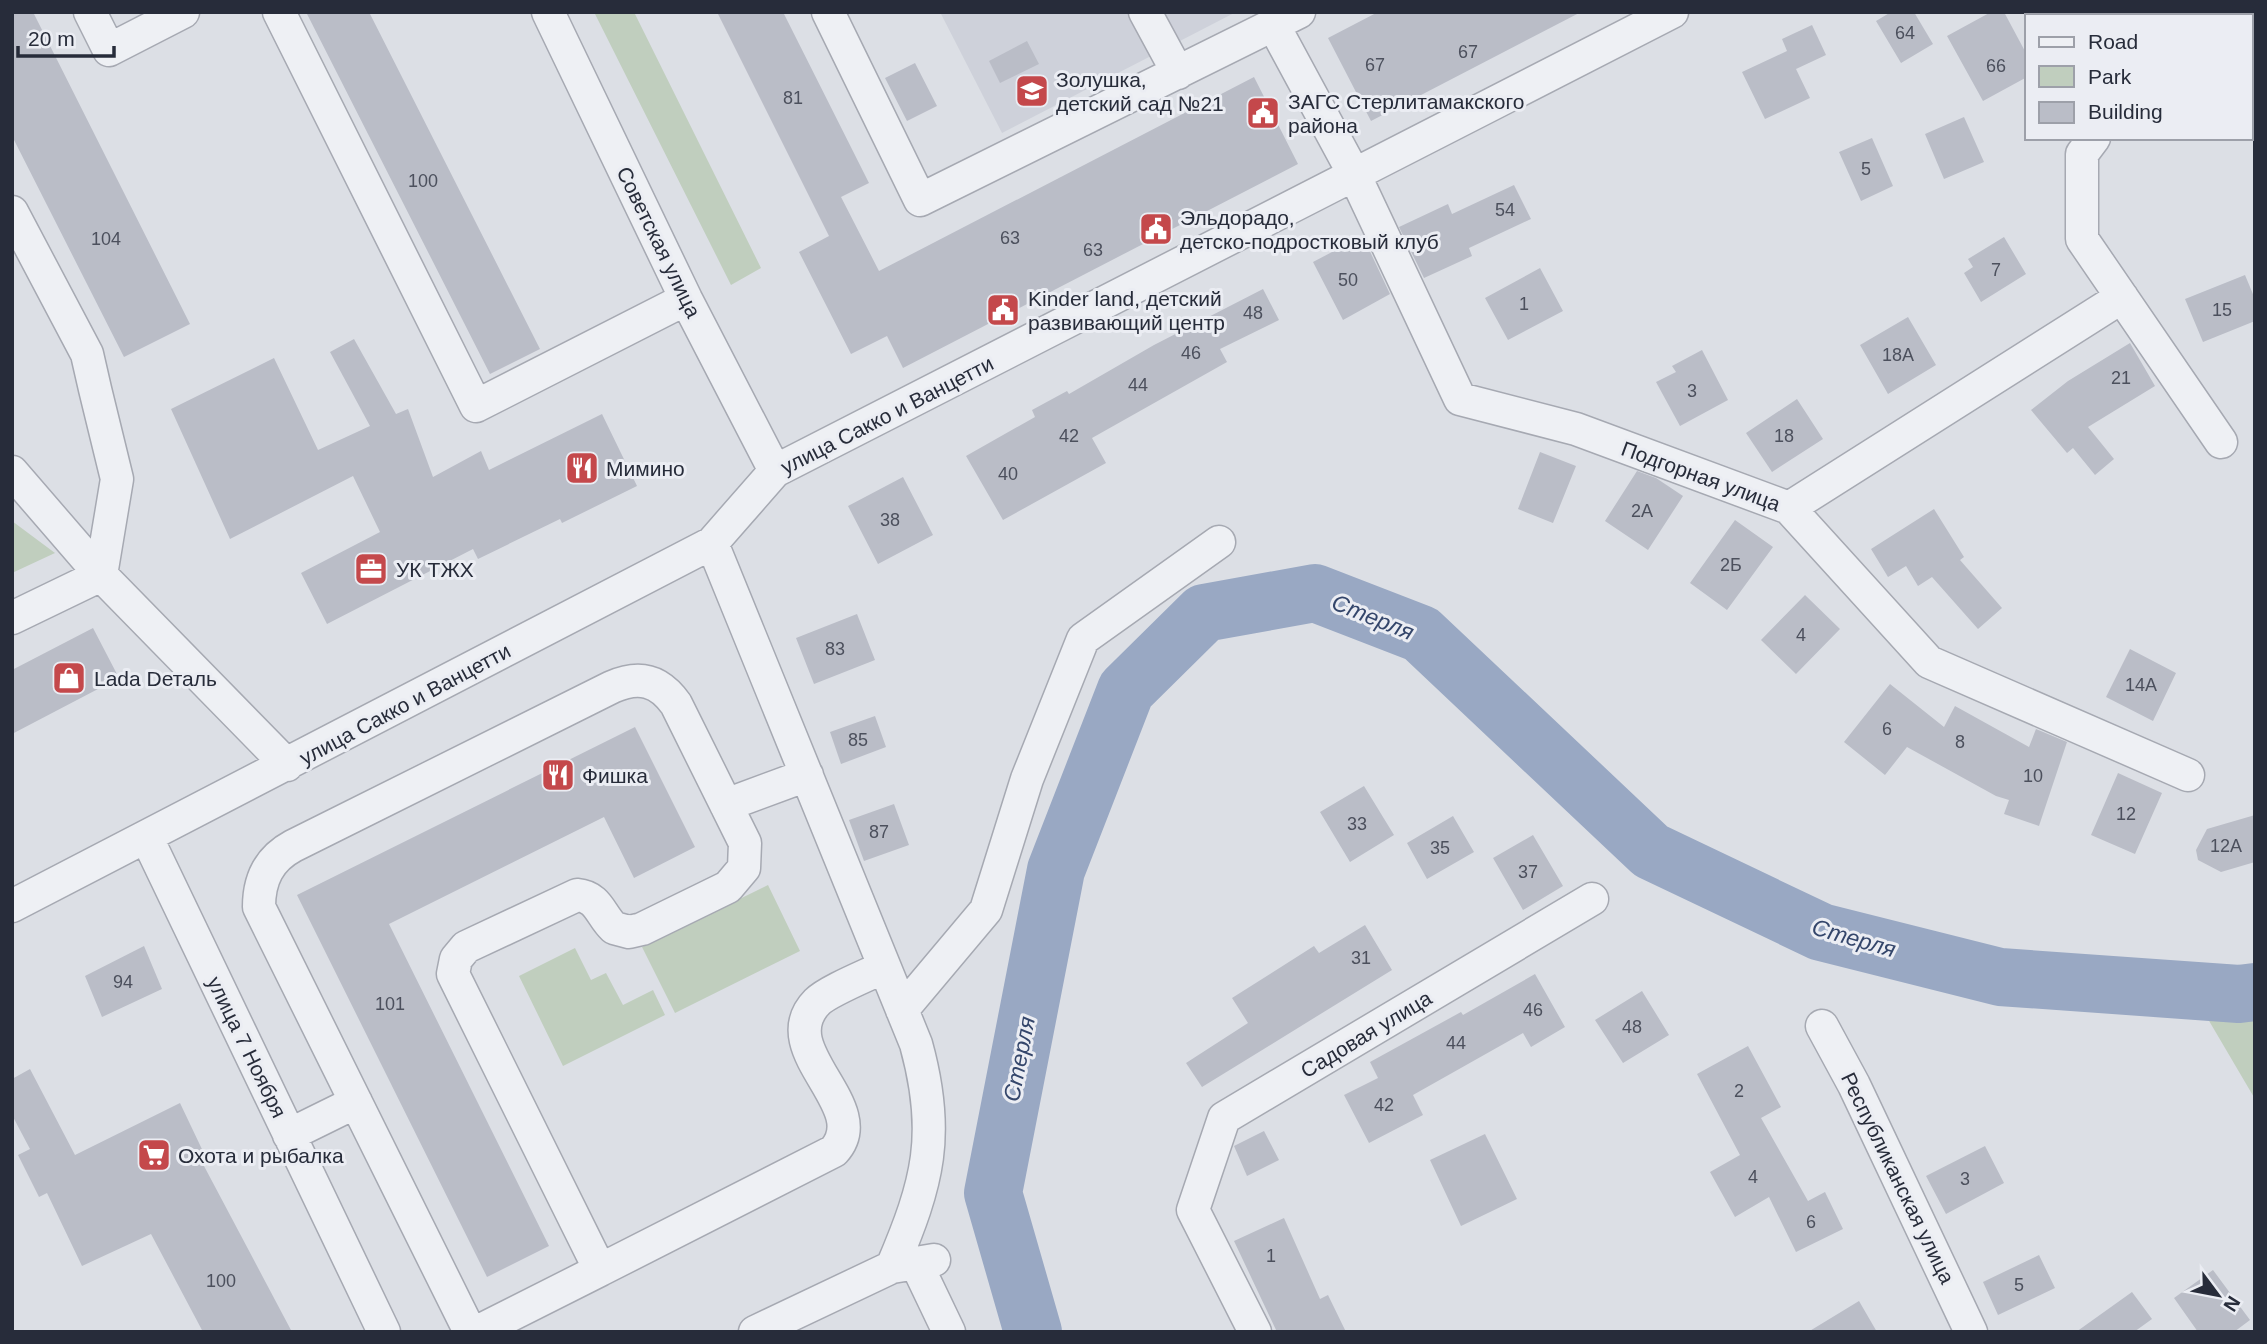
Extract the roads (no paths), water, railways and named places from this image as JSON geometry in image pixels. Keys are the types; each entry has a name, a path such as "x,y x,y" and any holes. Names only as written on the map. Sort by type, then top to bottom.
{"street":[{"path":"90,12 109,50 183,12"},
{"path":"279,12 475,405 686,299"},
{"name":"Советская улица","path":"548,12 686,299 775,471"},
{"path":"828,12 920,200 1287,19 1355,176"},
{"path":"1145,12 1178,73"},
{"name":"улица Сакко и Ванцетти","path":"12,906 712,543 775,471 1672,12"},
{"path":"2092,140 2082,154 2082,239 2221,442"},
{"name":"Подгорная улица","path":"1355,176 1460,399 1576,429 1789,508 1929,662 2188,775"},
{"path":"12,212 87,354 117,479 101,575"},
{"path":"1789,508 2122,297"},
{"path":"12,472 101,575 287,765"},
{"path":"902,1010 986,910 1027,779 1083,639 1219,542"},
{"path":"712,543 902,1010 924,1076 929,1113 929,1145 918,1205 914,1263 949,1332"},
{"path":"12,618 101,575"},
{"path":"470,1332 259,907 264,874 282,852 626,680 648,681 667,692 745,843 747,855 738,878 727,887 633,932 614,928 597,904 590,898 577,895 466,947 454,967 453,974 600,1270"},
{"path":"726,805 807,775"},
{"name":"улица 7 Ноября","path":"147,838 384,1332"},
{"name":"Садовая улица","path":"1255,1332 1193,1210 1224,1118 1592,899"},
{"path":"477,1332 524,1321 600,1270 834,1151 844,1137 845,1122 806,1044 807,1022 818,1001 884,967"},
{"name":"Республиканская улица","path":"1822,1026 1854,1085 1971,1332"},
{"path":"289,1135 356,1102"},
{"path":"755,1332 914,1263"}],"waterway":[{"name":"Стерля","path":"1033,1332 993,1193 1056,870 1126,690 1204,613 1315,593 1421,634 1651,851 1821,932 2000,977 2239,994 2255,992"}],"place":[{"name":"Золушка, детский сад №21","path":"1032,91"},
{"name":"ЗАГС Стерлитамакского района","path":"1263,113"},
{"name":"Эльдорадо, детско-подростковый клуб","path":"1156,229"},
{"name":"Kinder land, детский развивающий центр","path":"1003,310"},
{"name":"Мимино","path":"582,468"},
{"name":"УК ТЖХ","path":"371,569"},
{"name":"Lada Dеталь","path":"69,678"},
{"name":"Фишка","path":"558,775"},
{"name":"Охота и рыбалка","path":"154,1155"}]}
